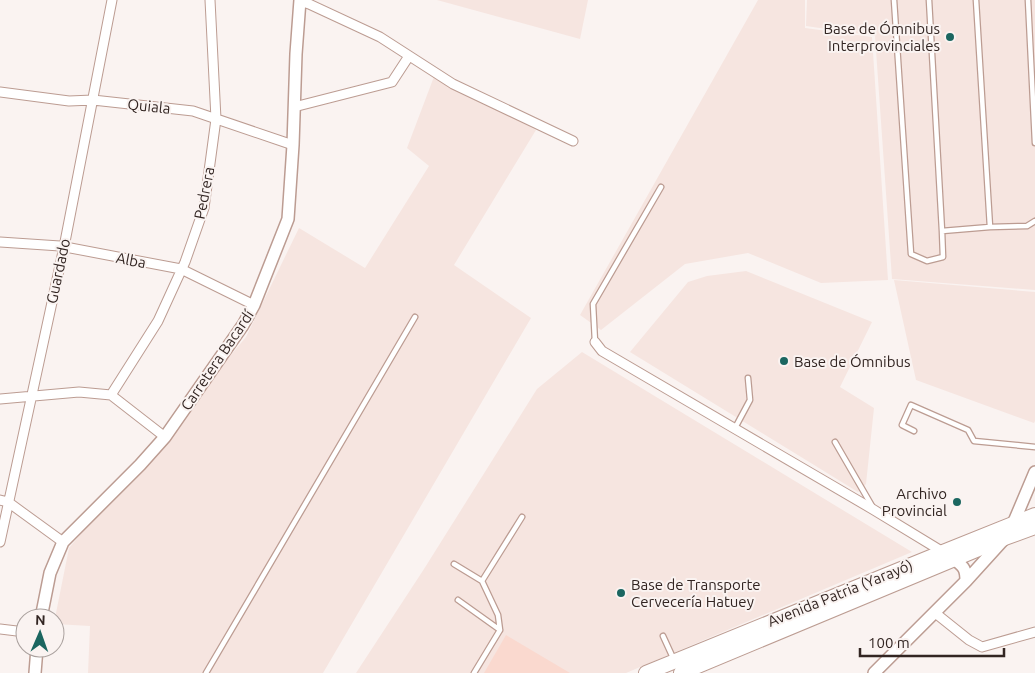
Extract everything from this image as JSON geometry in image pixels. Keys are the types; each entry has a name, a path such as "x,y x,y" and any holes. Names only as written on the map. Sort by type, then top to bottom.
{"main road":[{"name":"Avenida Patria (Yarayó)","path":"646,673 678,667 949,556 1035,515"},
{"name":"Avenida Patria (Yarayó)","path":"949,556 1035,527"}],"street":[{"name":"Guardado","path":"0,542 4,501 32,396 64,247 112,0"},
{"name":"Pedrera","path":"111,394 158,321 185,262 204,208 216,119 210,0"},
{"path":"300,1 380,37 453,84 573,141"},
{"name":"Carretera Bacardí","path":"43,608 50,573 63,542 140,466 165,437 243,326 254,305 288,219 300,1"},
{"path":"294,106 392,82 409,56"},
{"name":"Quiala","path":"0,92 69,101 93,100 193,110 292,145"},
{"name":"Alba","path":"0,242 64,247 181,269 254,305"},
{"path":"595,342 602,351 949,556 963,566 966,572 966,581"},
{"path":"0,399 79,392 111,394 165,437"},
{"path":"874,673 1006,538 1014,524 1035,472"},
{"path":"4,501 63,542"},
{"path":"934,612 969,640 982,647 1035,632"},
{"path":"0,629 15,631"},
{"path":"35,673 36,658"}],"lane":[{"path":"894,0 911,254 927,262 943,257 928,0"},
{"path":"976,0 990,227"},
{"path":"1028,0 1035,143"},
{"path":"595,342 593,304 661,187"},
{"path":"942,231 1028,226 1035,221"},
{"path":"206,673 415,316"},
{"path":"735,428 750,400 748,378"},
{"path":"914,431 902,425 912,405 968,430 974,441 1035,447"},
{"path":"835,442 874,510"},
{"path":"482,580 522,517"},
{"path":"454,564 482,580 498,615 500,630 474,673"},
{"path":"458,600 500,630"},
{"path":"663,636 678,667"}],"shaded area":[{"path":"437,0 588,0 580,39"},
{"path":"758,0 805,0 805,28 872,37 888,280 821,283 748,253 685,264 601,330 580,315"},
{"path":"807,0 1035,0 1035,290 892,279 875,36 806,26"},
{"path":"435,74 536,130 454,265 531,318 323,673 88,673 90,626 65,625 65,608 57,608 69,548 246,337 299,228 365,268 429,166 407,148"},
{"path":"746,271 872,322 840,387 874,408 866,484 858,492 630,352 688,282 707,276"},
{"path":"894,280 1035,292 1034,423 916,380"},
{"path":"582,352 912,552 626,673 356,673 537,389"},
{"path":"506,635 570,673 484,673"}],"place":[{"name":"Base de Ómnibus Interprovinciales","path":"950,37"},
{"name":"Base de Ómnibus","path":"784,361"},
{"name":"Archivo Provincial","path":"957,502"},
{"name":"Base de Transporte Cervecería Hatuey","path":"621,593"}]}
